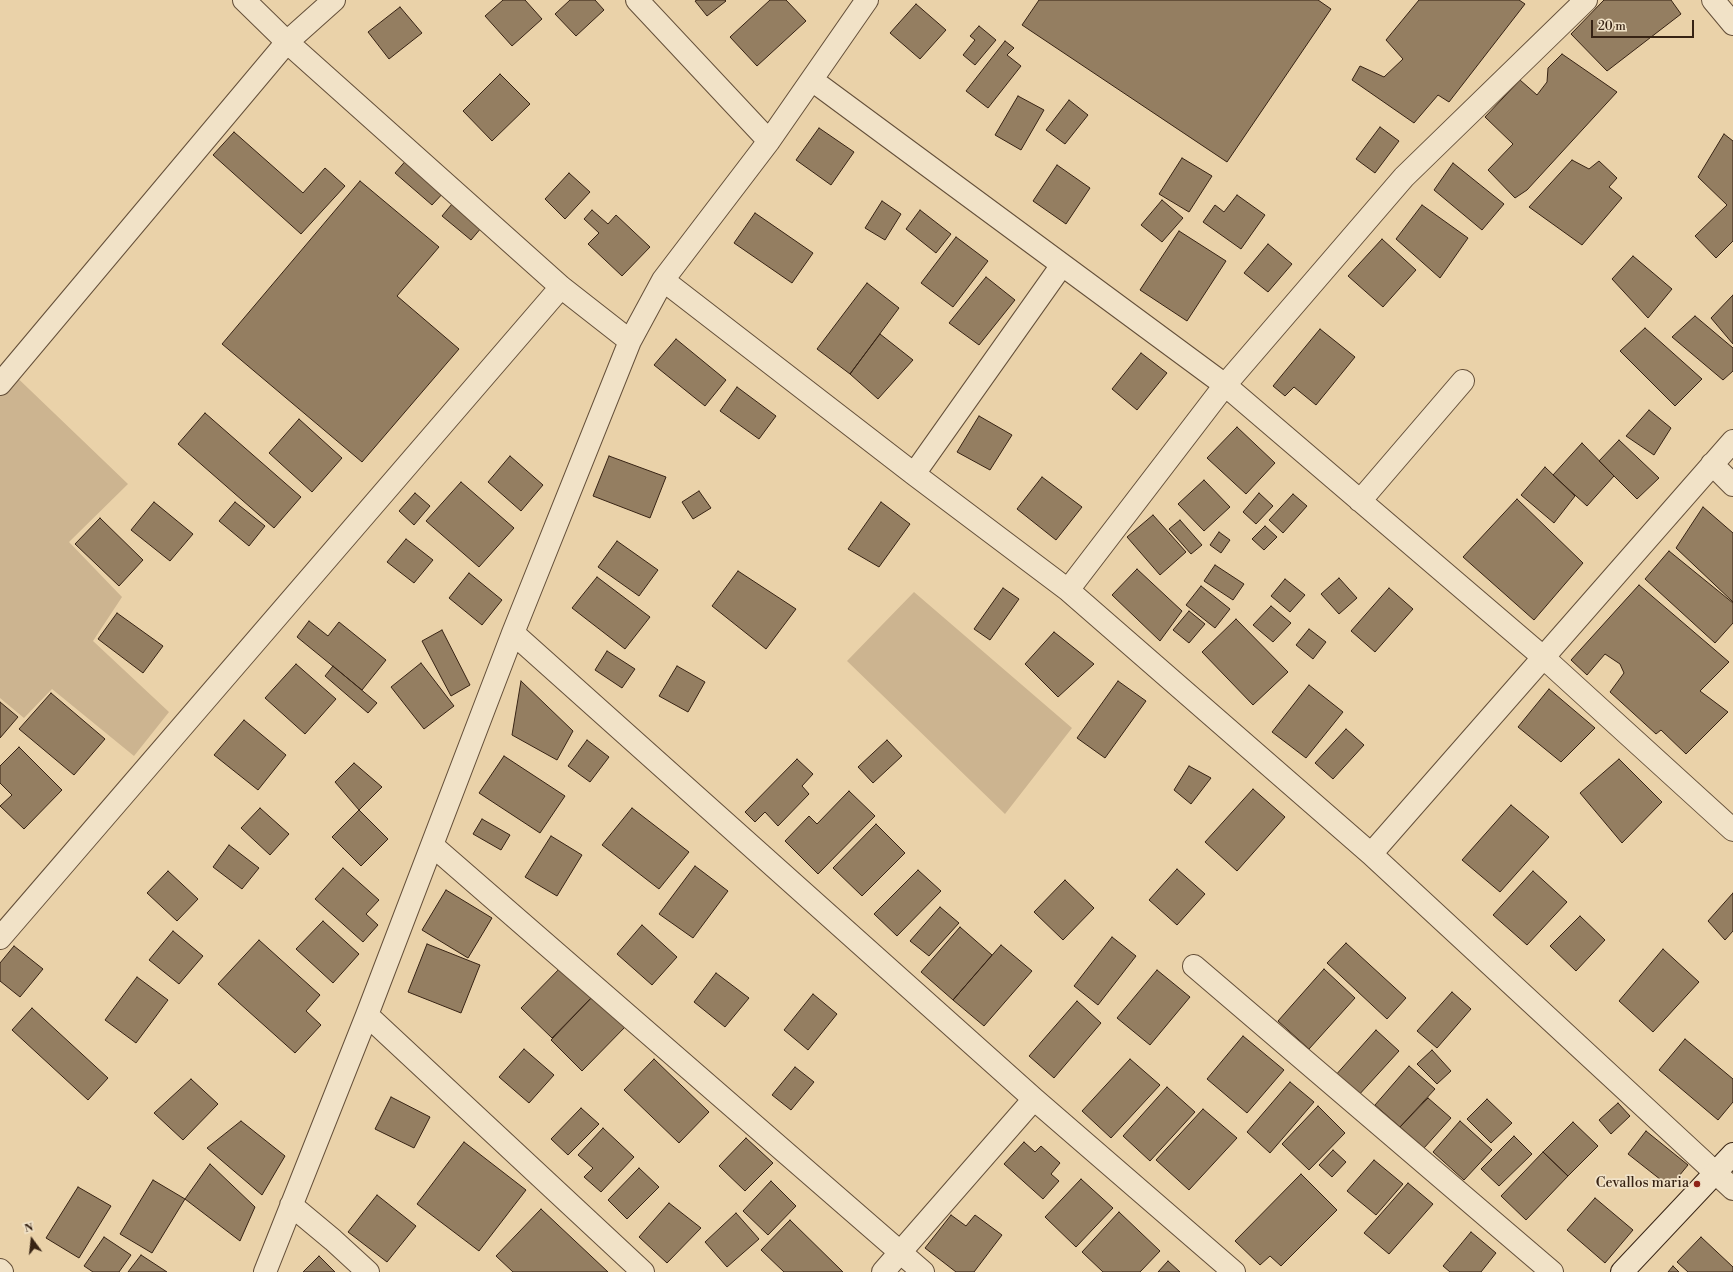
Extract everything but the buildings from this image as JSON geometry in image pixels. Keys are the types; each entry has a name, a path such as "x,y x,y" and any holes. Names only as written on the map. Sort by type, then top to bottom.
{"street":[{"path":"244,0 287,42 561,287 630,341"},
{"path":"0,384 287,42 334,0"},
{"path":"637,0 769,141"},
{"path":"265,1272 433,846 513,633 630,341 663,280 769,141 867,0"},
{"path":"1713,0 1733,24"},
{"path":"1068,590 1225,385 1404,177 1576,3"},
{"path":"812,80 1225,385 1543,657 1733,830"},
{"path":"914,474 1062,265"},
{"path":"663,280 914,474 1068,590 1371,854 1715,1174 1733,1189"},
{"path":"0,938 561,287"},
{"path":"1360,501 1463,381"},
{"path":"1371,854 1733,441"},
{"path":"1712,464 1733,485"},
{"path":"513,633 1034,1099 1234,1272"},
{"path":"433,846 924,1272"},
{"path":"1194,966 1552,1272"},
{"path":"367,1015 643,1272"},
{"path":"883,1272 1034,1099"},
{"path":"1622,1272 1733,1154"},
{"path":"291,1205 368,1272"}],"shaded area":[{"path":"5,366 128,484 69,542 122,597 93,641 169,712 134,756 52,689 24,718 0,698 0,371"},
{"path":"914,592 1072,728 1005,814 847,661"}],"place":[{"name":"Cevallos maria","path":"1697,1184"}]}
